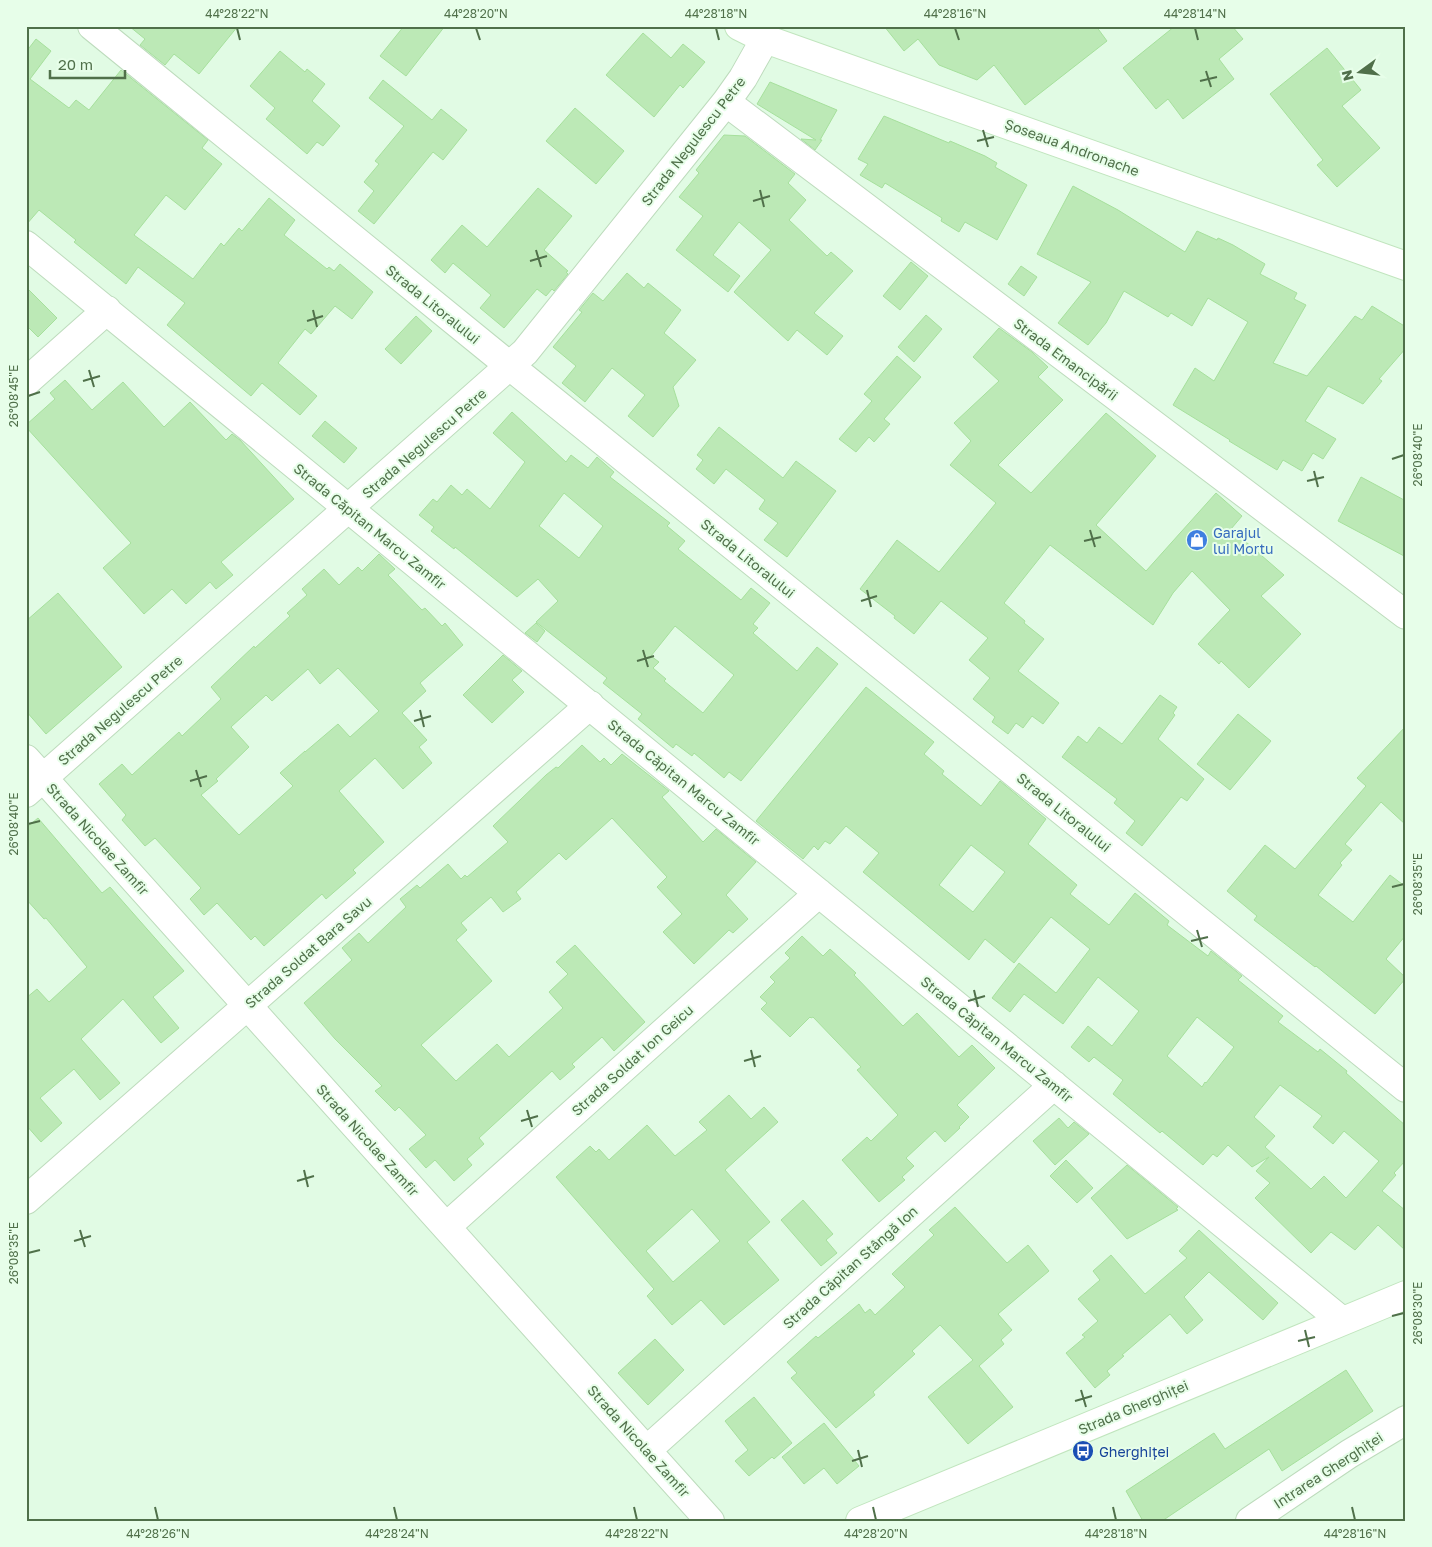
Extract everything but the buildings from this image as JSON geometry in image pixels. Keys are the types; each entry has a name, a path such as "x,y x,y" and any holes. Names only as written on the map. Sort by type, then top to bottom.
{"street":[{"name":"Strada Litoralului","path":"92,26 510,366 1406,1088"},
{"name":"Șoseaua Andronache","path":"739,26 765,39 1406,266"},
{"name":"Strada Negulescu Petre","path":"32,777 349,509 525,352 726,102 743,78 765,39"},
{"name":"Strada Emancipării","path":"726,102 1406,616"},
{"name":"Strada Căpitan Marcu Zamfir","path":"26,245 1341,1320"},
{"path":"26,382 107,310"},
{"name":"Strada Soldat Bara Savu","path":"26,1200 590,705"},
{"name":"Strada Nicolae Zamfir","path":"32,777 247,1005 710,1521"},
{"name":"Strada Soldat Ion Geicu","path":"446,1227 819,893"},
{"name":"Strada Căpitan Stângă Ion","path":"647,1450 1037,1099 1054,1086"},
{"name":"Strada Gherghiței","path":"860,1521 1341,1320 1406,1295"},
{"name":"Intrarea Gherghiței","path":"1250,1521 1349,1454 1406,1420"}],"place":[{"name":"Garajul lui Mortu","path":"1197,540"},
{"name":"Gherghiței","path":"1083,1451"}]}
